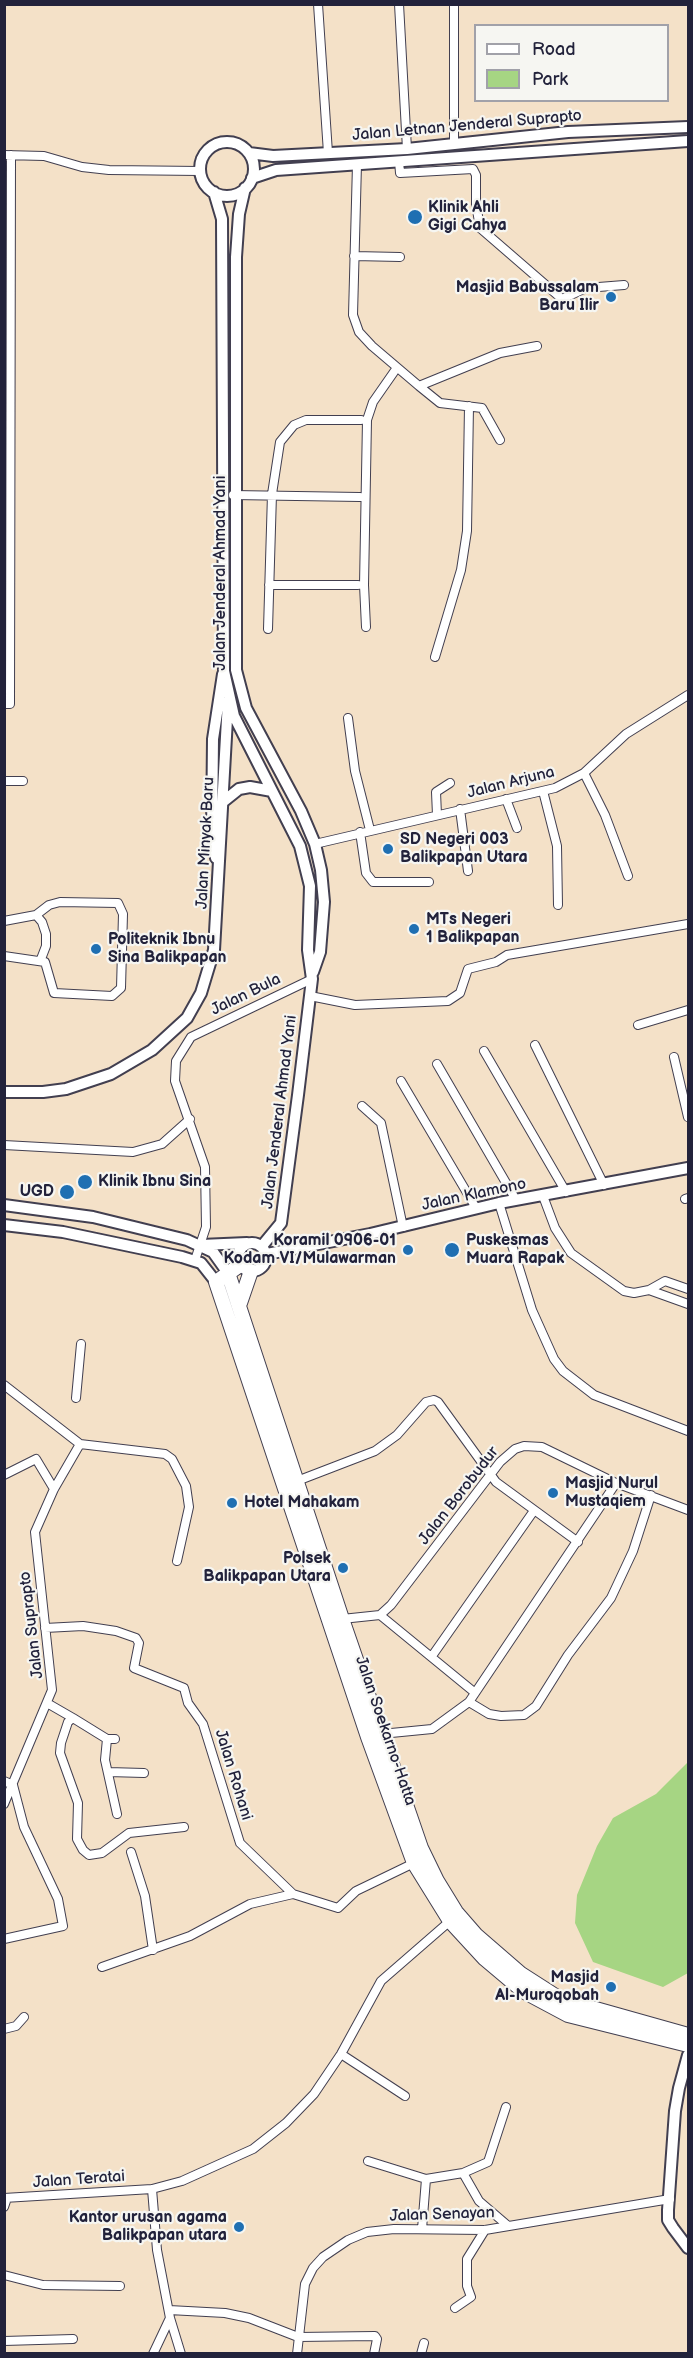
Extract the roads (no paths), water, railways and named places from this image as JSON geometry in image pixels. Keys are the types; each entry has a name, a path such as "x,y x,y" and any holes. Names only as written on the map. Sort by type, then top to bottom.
{"highway":[{"path":"216,1282 228,1273 246,1268 240,1303"},
{"name":"Jalan Soekarno-Hatta","path":"228,1273 240,1303 342,1619 414,1863 450,1921 507,1980 546,2006 577,2017 688,2045"},
{"name":"Jalan Soekarno-Hatta","path":"216,1282 375,1736 426,1861 447,1898 470,1928 521,1974 560,1999 688,2035"}],"main road":[{"name":"Jalan Letnan Jenderal Suprapto","path":"249,153 273,156 407,149 454,142 568,132 688,127"},
{"name":"Jalan Letnan Jenderal Suprapto","path":"249,183 276,170 688,141"},
{"path":"220,143 237,144 249,153 253,165 249,183 234,195 214,192 204,183 200,171 206,153 220,143"},
{"name":"Jalan Jenderal Ahmad Yani","path":"249,183 239,214 236,258 237,677 246,708 301,811 315,844 321,870 324,902 320,952 312,977 281,1223 261,1248"},
{"name":"Jalan Jenderal Ahmad Yani","path":"214,192 222,219 224,671 234,716 300,846 310,886 311,922 308,950 312,977"},
{"path":"223,531 235,531"},
{"path":"217,861 212,836 213,739 224,671"},
{"name":"Jalan Minyak Baru","path":"4,1092 43,1092 66,1089 111,1074 152,1050 187,1018 201,993 214,950 217,861 222,836 228,695 237,677"},
{"path":"224,801 239,789 250,787 272,791"},
{"name":"Jalan Klamono","path":"201,1245 261,1248 403,1227 499,1203 688,1168"},
{"path":"4,1205 111,1221 201,1245 219,1258 228,1273"},
{"path":"4,1225 81,1235 195,1260 207,1268 216,1282"},
{"path":"245,1245 261,1248 263,1267 246,1268 239,1252 245,1245"},
{"path":"688,2055 677,2097 668,2220 688,2248"}],"street":[{"path":"318,4 328,153"},
{"path":"399,4 407,149"},
{"path":"454,4 454,142"},
{"path":"4,704 10,704 7,591 8,155 44,156 82,167 109,170 200,171"},
{"path":"399,161 400,173 473,169 476,175 476,204 480,228 562,299 586,288 624,285"},
{"path":"357,164 352,307 356,324 364,338 397,370 440,403 484,410 500,440"},
{"path":"354,256 400,257"},
{"path":"419,386 500,353 537,346"},
{"path":"366,627 364,585 367,420 373,402 397,370"},
{"path":"435,657 460,570 467,531 469,406"},
{"path":"268,628 269,494 278,450 287,432 294,425 306,420 361,420"},
{"path":"222,496 269,494 360,497"},
{"path":"269,585 358,585"},
{"name":"Jalan Arjuna","path":"315,844 340,836 543,791 584,773 626,734 688,695"},
{"path":"348,718 355,771 370,830"},
{"path":"584,773 605,814 628,876"},
{"path":"4,781 23,781"},
{"path":"437,814 436,792 450,783"},
{"path":"543,791 557,846 558,905"},
{"path":"506,799 517,828"},
{"path":"460,809 468,871"},
{"path":"357,833 366,873 373,882 429,882"},
{"path":"4,921 36,915 60,902 112,902 123,910 121,988 115,995 54,993 46,966 41,959 4,956"},
{"path":"36,915 42,922 46,934 46,946 41,959"},
{"path":"310,996 355,1005 448,1000 460,993 468,969 496,963 507,955 688,924"},
{"name":"Jalan Bula","path":"190,1119 175,1081 176,1061 191,1037 312,977"},
{"path":"638,1025 688,1010"},
{"path":"535,1045 604,1185"},
{"path":"484,1051 566,1192"},
{"path":"674,1057 688,1117"},
{"path":"437,1064 516,1200"},
{"path":"401,1081 476,1208"},
{"path":"362,1106 381,1123 403,1227"},
{"path":"4,1145 133,1152 162,1144 190,1119 205,1167 206,1182 206,1227 195,1260"},
{"path":"543,1196 555,1228 571,1253 624,1291 649,1290 688,1304"},
{"path":"499,1203 532,1310 554,1359 563,1371 594,1395 688,1431"},
{"path":"649,1290 665,1281 688,1289"},
{"path":"76,1398 81,1344"},
{"path":"4,1385 80,1443 165,1454 176,1464 186,1486 189,1507 177,1561"},
{"path":"297,1481 375,1451 397,1435 431,1400 438,1402 490,1476 533,1512 578,1542"},
{"name":"Jalan Suprapto","path":"4,1804 9,1783 47,1703 52,1683 35,1538 37,1526 54,1489 80,1443"},
{"name":"Jalan Borobudur","path":"380,1615 397,1599 500,1462 515,1449 534,1446 549,1450 616,1483 688,1510"},
{"path":"4,1475 36,1459 54,1489"},
{"path":"375,1736 432,1729 469,1702 616,1483"},
{"path":"469,1702 489,1714 501,1716 524,1715 536,1706 568,1655 610,1598 633,1551 651,1495"},
{"path":"432,1656 533,1512"},
{"path":"342,1619 380,1615 474,1692"},
{"name":"Jalan Rohani","path":"45,1628 83,1626 116,1631 136,1638 139,1643 134,1668 184,1688 188,1703 203,1724 240,1843 293,1894 338,1908 356,1891 414,1863"},
{"path":"47,1703 111,1738 105,1760 117,1814"},
{"path":"73,1718 66,1727 60,1753 76,1794 77,1839 83,1850 89,1855 94,1855 110,1848 129,1833 184,1827"},
{"path":"108,1772 144,1773"},
{"path":"4,1939 63,1926 58,1899 24,1827 9,1783"},
{"path":"130,1852 145,1896 153,1950"},
{"path":"102,1967 190,1936 250,1904 293,1894"},
{"name":"Jalan Teratai","path":"4,2207 6,2198 152,2189 202,2173 265,2140 314,2094 340,2054 381,1981 450,1921"},
{"path":"4,2029 11,2029 24,2017"},
{"path":"340,2054 405,2096"},
{"path":"368,2161 426,2179 463,2173 488,2162 506,2107"},
{"path":"463,2173 479,2201 507,2225"},
{"path":"422,2229 426,2179"},
{"path":"152,2189 158,2250 169,2314 182,2354"},
{"name":"Jalan Senayan","path":"297,2354 305,2284 323,2257 348,2240 367,2232 422,2229 484,2230 670,2199"},
{"path":"455,2308 471,2297 467,2286 467,2259 484,2230"},
{"path":"4,2275 43,2285 120,2286"},
{"path":"169,2314 225,2313 249,2318 298,2337 375,2336 377,2339 374,2354"},
{"path":"153,2354 169,2314"},
{"path":"4,2341 72,2339"},
{"path":"422,2354 423,2343"}],"place":[{"name":"Klinik Ahli Gigi Cahya","path":"415,217"},
{"name":"Masjid Babussalam Baru Ilir","path":"611,297"},
{"name":"SD Negeri 003 Balikpapan Utara","path":"388,849"},
{"name":"MTs Negeri 1 Balikpapan","path":"414,929"},
{"name":"Politeknik Ibnu Sina Balikpapan","path":"96,949"},
{"name":"Klinik Ibnu Sina","path":"85,1182"},
{"name":"UGD","path":"67,1192"},
{"name":"Koramil 0906-01 Kodam VI/Mulawarman","path":"408,1250"},
{"name":"Puskesmas Muara Rapak","path":"452,1250"},
{"name":"Masjid Nurul Mustaqiem","path":"553,1493"},
{"name":"Hotel Mahakam","path":"232,1503"},
{"name":"Polsek Balikpapan Utara","path":"343,1568"},
{"name":"Masjid Al-Muroqobah","path":"611,1987"},
{"name":"Kantor urusan agama Balikpapan utara","path":"239,2227"}]}
